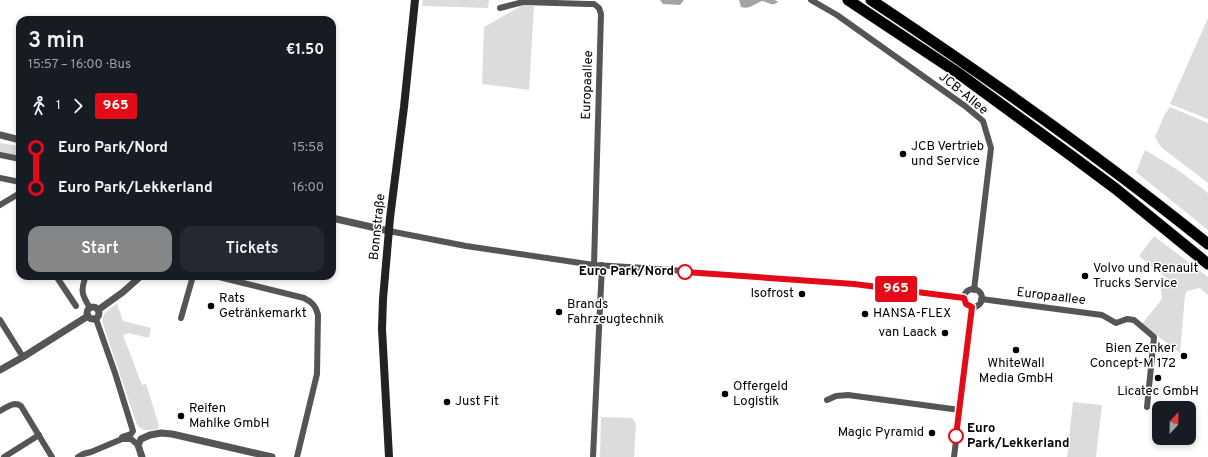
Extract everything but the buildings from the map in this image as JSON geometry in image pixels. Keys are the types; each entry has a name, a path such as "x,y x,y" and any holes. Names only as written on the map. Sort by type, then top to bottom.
{"highway":[{"path":"848,0 952,69 1066,152 1208,264"},
{"path":"871,0 985,77 1085,149 1208,244"}],"main road":[{"name":"Bonnstraße","path":"388,455 382,329 389,231 415,0"}],"street":[{"name":"JCB-Allee","path":"811,0 837,15 965,106 983,121 991,148 974,290"},
{"name":"Europaallee","path":"500,8 523,2 594,4 599,8 601,14 594,265"},
{"path":"0,135 16,139"},
{"path":"0,155 16,159"},
{"path":"0,178 16,181"},
{"path":"0,205 16,195"},
{"path":"336,219 466,246 594,265 849,284 964,298"},
{"path":"593,457 602,266"},
{"path":"59,280 76,306"},
{"path":"84,280 82,285 84,300 90,308 98,310"},
{"path":"98,310 136,280"},
{"path":"181,318 191,280"},
{"path":"231,280 304,298 311,302 316,308 318,315 318,374 297,457"},
{"path":"974,290 980,293 981,302 977,306 972,307 966,304 964,298 966,293 974,290"},
{"path":"70,297 82,292"},
{"name":"Europaallee","path":"981,300 1102,315 1116,323 1127,319 1134,320 1154,338 1147,407"},
{"path":"954,457 972,307"},
{"path":"88,316 87,312 90,308"},
{"path":"78,457 132,434 115,373 96,319 98,316 98,310"},
{"path":"88,316 91,319 96,319"},
{"path":"0,370 88,316"},
{"path":"0,320 23,357"},
{"path":"827,400 836,396 848,395 960,410"},
{"path":"0,411 18,403 52,457"},
{"path":"140,451 141,439 145,436 161,433 183,436 272,457"},
{"path":"4,457 39,435"},
{"path":"122,439 131,439 140,451"}],"shaded area":[{"path":"423,0 489,0 488,8 422,6"},
{"path":"660,0 684,0 680,5 663,4"},
{"path":"739,0 775,0 778,2 772,4 762,1 744,8 741,7"},
{"path":"521,6 534,6 529,90 482,84 484,27"},
{"path":"1208,18 1208,119 1170,104"},
{"path":"1170,107 1208,123 1208,183 1161,147 1155,137 1165,114"},
{"path":"0,143 16,145 16,156 0,152"},
{"path":"1145,150 1178,170 1208,193 1208,230 1136,172"},
{"path":"1154,236 1208,277 1208,295 1200,288 1187,291 1185,295 1180,353 1142,324 1162,299 1161,290 1169,280 1139,256"},
{"path":"117,303 123,321 151,328 149,338 128,333 123,335 142,385 146,384 159,425 158,429 144,430 137,425 102,321 104,314"},
{"path":"1073,402 1102,405 1096,457 1067,457"},
{"path":"601,417 631,418 634,420 636,424 634,457 600,457"}],"bus line":[{"name":"965","path":"685,272 854,284 964,298 966,304 972,307 956,436"}],"place":[{"name":"JCB Vertrieb und Service","path":"903,154"},
{"name":"Euro Park/Nord","path":"685,272"},
{"name":"Volvo und Renault Trucks Service","path":"1085,276"},
{"name":"Isofrost","path":"802,294"},
{"name":"Rats Getränkemarkt","path":"211,306"},
{"name":"Brands Fahrzeugtechnik","path":"559,312"},
{"name":"HANSA-FLEX","path":"865,314"},
{"name":"van Laack","path":"945,333"},
{"name":"WhiteWall Media GmbH","path":"1016,350"},
{"name":"Bien Zenker Concept-M 172","path":"1184,356"},
{"name":"Licatec GmbH","path":"1158,378"},
{"name":"Offergeld Logistik","path":"725,394"},
{"name":"Just Fit","path":"447,402"},
{"name":"Reifen Mahlke GmbH","path":"181,416"},
{"name":"Magic Pyramid","path":"932,433"},
{"name":"Euro Park/Lekkerland","path":"956,436"}]}
